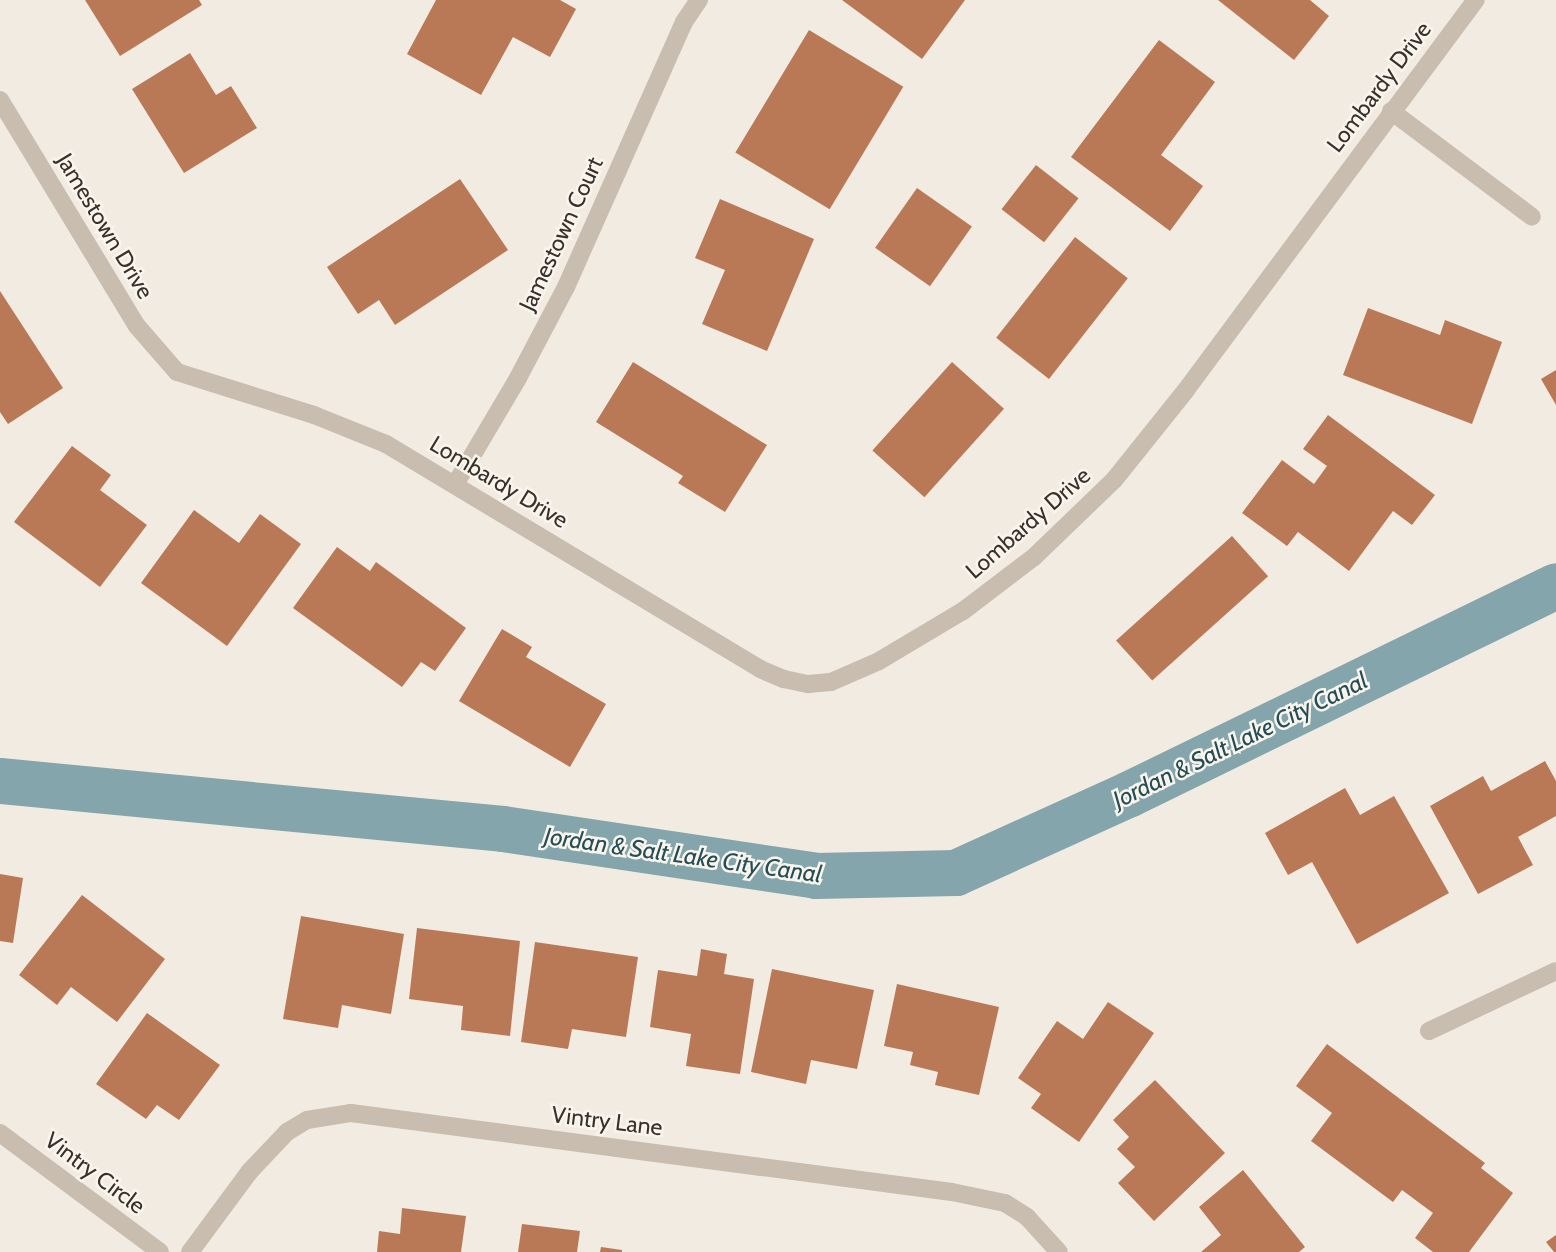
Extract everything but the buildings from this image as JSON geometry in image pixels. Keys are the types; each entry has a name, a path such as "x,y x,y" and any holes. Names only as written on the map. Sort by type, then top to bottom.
{"street":[{"name":"Jamestown Court","path":"456,483 518,378 566,287 684,22 699,0"},
{"name":"Lombardy Drive","path":"177,372 338,425 386,444 456,483 760,669 784,679 808,684 831,681 879,661 963,611 1034,557 1114,480 1186,390 1476,0"},
{"name":"Jamestown Drive","path":"2,109 137,326 177,372"},
{"path":"1391,111 1532,217"},
{"path":"1429,1031 1556,971"},
{"name":"Vintry Lane","path":"190,1252 250,1171 287,1132 307,1120 351,1113 953,1192 1005,1203 1027,1217 1059,1252"},
{"name":"Vintry Circle","path":"0,1133 160,1252"}],"waterway":[{"name":"Jordan & Salt Lake City Canal","path":"0,781 503,829 816,876 956,873 1128,795 1556,586"}]}
